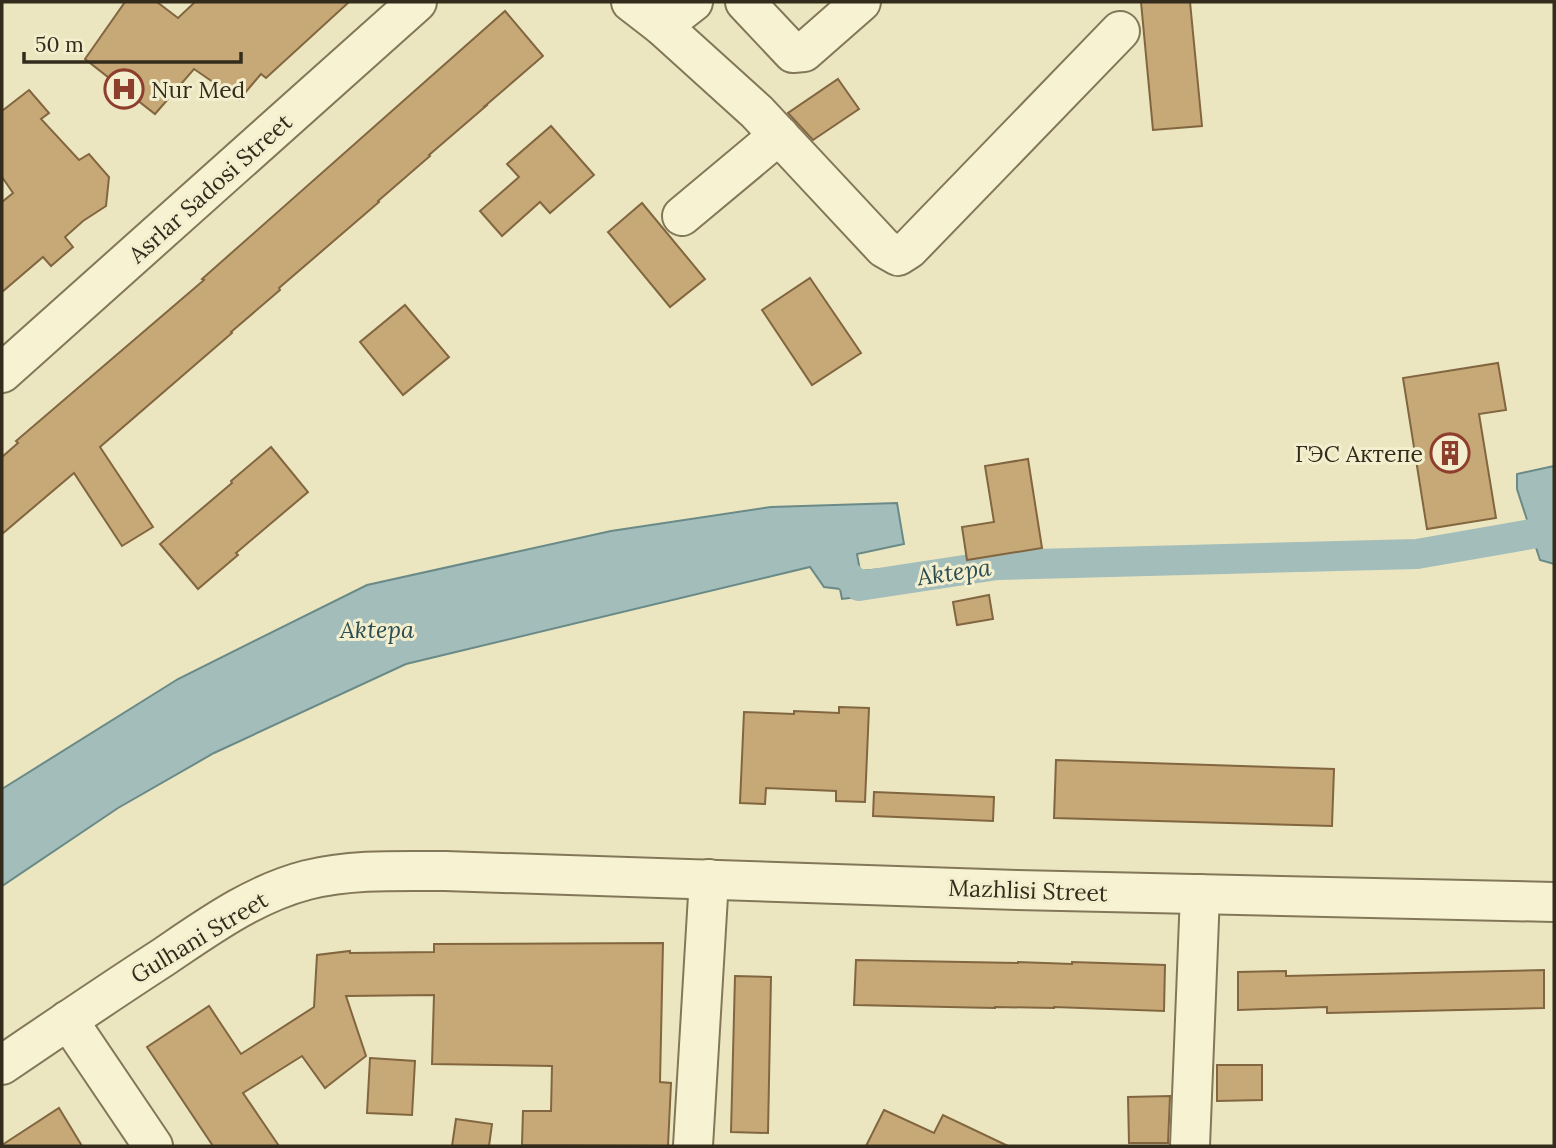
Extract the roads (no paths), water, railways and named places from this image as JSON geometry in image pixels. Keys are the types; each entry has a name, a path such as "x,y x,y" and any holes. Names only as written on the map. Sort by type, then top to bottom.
{"street":[{"name":"Asrlar Sadosi Street","path":"2,373 417,2"},
{"path":"631,2 662,26 757,112 884,248 898,256 909,249 1121,31"},
{"path":"662,26 693,2"},
{"path":"745,2 793,53 804,52 861,2"},
{"path":"682,216 779,135"},
{"name":"Mazhlisi Street","path":"68,1020 230,913 265,895 303,881 373,872 434,871 1554,902"},
{"path":"693,1146 709,879"},
{"path":"1190,1146 1200,894"},
{"path":"2,1065 68,1020 153,1146"}],"water":[{"path":"1554,466 1554,564 1540,560 1517,489 1517,474"},
{"name":"Aktepa","path":"897,503 904,544 857,554 860,571 881,569 883,594 842,599 840,589 824,587 810,567 406,664 214,753 118,808 2,886 2,789 178,679 367,585 611,531 771,507"}],"waterway":[{"name":"Aktepa","path":"848,576 859,586 997,565 1417,554 1554,530"}],"place":[{"name":"Nur Med","path":"124,89"},
{"name":"ГЭС Актепe","path":"1450,453"}]}
